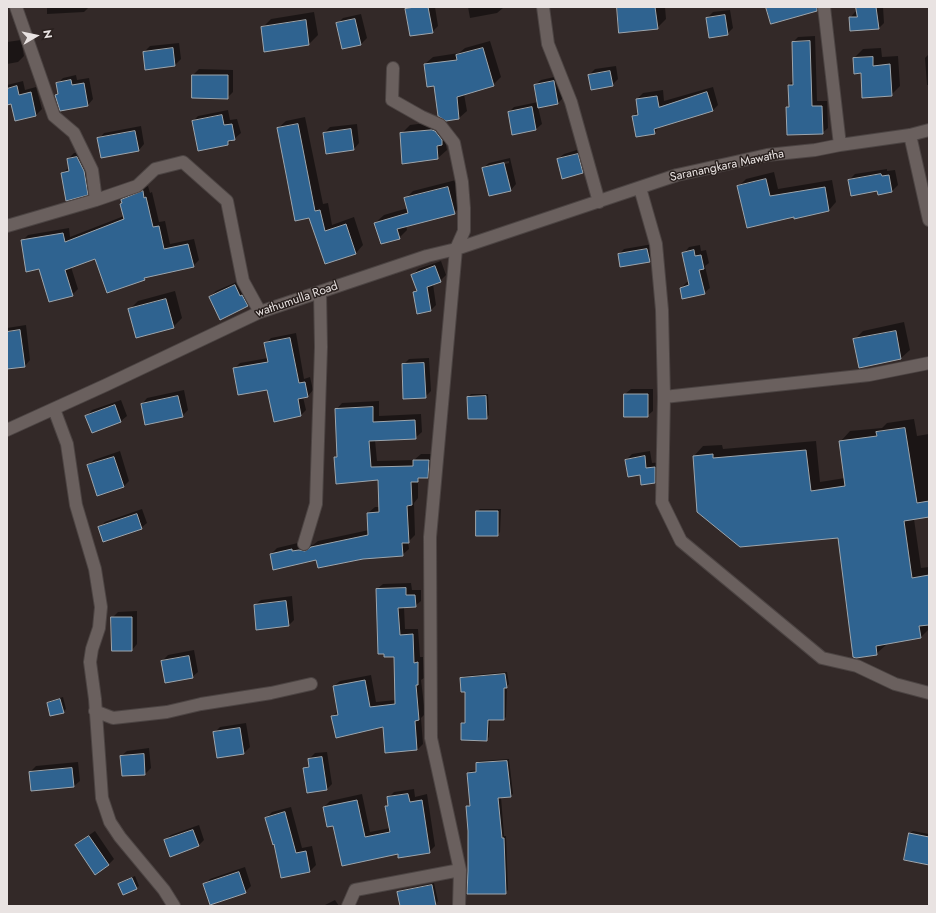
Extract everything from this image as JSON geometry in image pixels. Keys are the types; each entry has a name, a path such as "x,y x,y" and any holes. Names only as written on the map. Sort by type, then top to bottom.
{"street":[{"path":"16,7 54,116 74,133 92,170 96,200"},
{"path":"543,7 548,44 571,102 599,202"},
{"path":"824,7 840,145"},
{"path":"393,68 392,100 422,117 440,125 454,143 462,182 464,231 456,249 430,537 431,738 460,870 459,906"},
{"name":"Saranangkara Mawatha","path":"599,202 677,175 767,155 815,150 840,145 910,136 929,130"},
{"path":"910,136 929,220"},
{"path":"7,226 96,200 137,186 155,169 184,162 227,201 243,281 260,312"},
{"path":"640,188 656,244 662,310 664,397 662,502 681,541 822,658 857,666 895,684 929,693"},
{"name":"wathumulla Road","path":"7,430 260,312 427,256 456,249 599,202"},
{"path":"304,544 316,504 321,347 320,292"},
{"path":"664,397 869,375 929,363"},
{"path":"54,408 67,444 76,505 95,568 102,607 99,628 92,648 90,662 102,798 110,822 120,837 164,890 174,906"},
{"path":"95,711 113,718 167,712 201,704 271,693 311,684"},
{"path":"348,906 355,890 460,870"}],"building":[{"path":"428,7 433,33 410,36 405,9"},
{"path":"617,7 655,7 658,29 619,33"},
{"path":"766,7 817,7 817,11 771,24"},
{"path":"856,7 876,7 879,29 850,31 849,17 857,17"},
{"path":"725,15 728,35 709,38 706,18"},
{"path":"355,19 361,45 342,49 336,23"},
{"path":"306,20 309,45 264,52 261,27"},
{"path":"810,41 812,106 822,106 823,134 787,135 786,107 789,107 788,85 793,85 792,42"},
{"path":"173,48 175,66 145,70 143,52"},
{"path":"483,48 494,86 457,97 459,119 446,121 438,116 434,86 427,87 424,64 457,60 456,55"},
{"path":"873,57 873,66 890,64 892,96 862,98 861,73 854,74 853,58"},
{"path":"610,71 613,86 591,90 588,75"},
{"path":"192,75 228,75 228,99 192,98"},
{"path":"71,80 72,85 84,83 88,106 60,111 55,95 58,94 56,83"},
{"path":"554,81 558,104 538,108 534,85"},
{"path":"17,86 19,95 31,92 36,116 15,121 11,104 7,105 7,89"},
{"path":"707,92 713,111 654,129 655,134 636,137 632,116 638,115 636,99 657,96 659,107"},
{"path":"532,107 536,130 512,135 508,112"},
{"path":"222,115 224,125 232,124 235,140 228,141 228,145 198,151 192,121"},
{"path":"298,124 315,211 320,210 325,231 346,224 356,254 325,264 309,218 295,221 277,128"},
{"path":"351,129 354,150 326,154 323,133"},
{"path":"135,131 139,151 101,158 97,138"},
{"path":"435,131 442,140 442,145 437,146 438,159 402,164 400,133"},
{"path":"578,154 583,173 562,179 557,159"},
{"path":"77,157 84,171 88,195 66,201 61,173 69,171 67,159"},
{"path":"504,163 511,191 489,196 482,168"},
{"path":"881,174 882,176 889,175 892,192 878,195 877,191 851,196 848,180"},
{"path":"766,179 770,196 825,187 829,211 794,219 794,217 747,228 737,186"},
{"path":"448,187 455,214 397,229 400,239 381,244 374,223 408,213 404,198"},
{"path":"143,191 144,198 146,197 153,227 159,226 164,249 188,244 194,267 144,278 145,280 107,293 95,259 65,270 73,296 49,302 39,269 26,272 21,240 63,233 65,242 124,219 120,204 122,203 121,200"},
{"path":"647,249 650,262 620,267 618,254"},
{"path":"694,250 695,256 701,255 704,269 699,270 705,294 682,299 680,288 689,285 682,253"},
{"path":"435,266 441,282 427,287 431,311 417,314 413,292 417,291 411,275"},
{"path":"235,285 240,296 242,295 248,306 220,320 209,297"},
{"path":"166,299 174,328 136,338 128,309"},
{"path":"20,330 25,367 7,369 7,332"},
{"path":"896,331 901,359 859,368 853,339"},
{"path":"290,338 299,383 305,382 308,397 298,399 301,416 274,422 267,390 238,395 233,368 268,362 264,343"},
{"path":"424,363 426,398 403,399 402,364"},
{"path":"624,394 648,394 648,417 624,417"},
{"path":"178,396 183,417 145,425 141,404"},
{"path":"486,396 487,419 468,419 467,397"},
{"path":"115,405 121,422 92,433 85,416"},
{"path":"373,407 373,422 415,420 416,439 369,441 371,467 413,466 413,460 429,460 428,478 418,478 418,482 411,482 412,505 407,506 409,543 402,543 403,556 363,559 318,568 316,560 273,570 270,554 292,549 292,551 305,551 311,547 368,535 367,513 379,512 378,480 336,484 334,457 337,457 335,409"},
{"path":"905,428 917,503 929,501 929,517 904,521 912,578 929,575 929,625 919,626 921,638 876,646 877,655 856,658 853,657 838,538 740,547 697,512 693,456 713,454 713,458 806,450 811,491 845,486 839,441 877,436 876,432"},
{"path":"645,456 646,468 655,467 655,483 641,485 640,475 628,477 625,460"},
{"path":"114,457 124,487 97,496 87,465"},
{"path":"476,511 498,511 498,536 476,536"},
{"path":"137,514 142,529 103,542 98,527"},
{"path":"406,588 406,595 415,595 416,607 398,608 400,635 413,634 414,663 418,662 418,685 416,685 419,720 415,721 417,750 385,753 383,727 336,738 331,716 338,715 333,686 365,680 370,707 395,704 394,657 384,657 384,654 378,654 376,589"},
{"path":"286,601 289,626 256,630 254,605"},
{"path":"111,617 132,617 132,651 112,651"},
{"path":"189,656 193,678 165,683 161,661"},
{"path":"505,674 507,688 504,688 504,720 488,720 487,741 461,740 461,723 465,723 465,692 461,692 460,678"},
{"path":"60,699 64,713 50,716 47,703"},
{"path":"240,728 244,754 217,758 213,732"},
{"path":"144,754 145,775 122,776 120,756"},
{"path":"322,757 327,790 307,793 303,768 309,767 308,759"},
{"path":"507,761 511,797 498,798 502,838 504,838 506,894 467,894 468,831 466,806 470,806 467,773 476,772 476,763"},
{"path":"72,768 74,787 31,791 29,772"},
{"path":"408,794 410,802 422,800 430,853 398,858 398,854 342,866 333,826 327,827 323,807 357,800 365,837 390,832 385,806 388,806 387,797"},
{"path":"285,812 296,853 306,851 310,872 281,878 274,844 273,845 265,818"},
{"path":"193,830 199,846 170,857 164,840"},
{"path":"909,833 929,837 929,865 904,860"},
{"path":"89,836 109,865 95,875 75,845"},
{"path":"239,872 246,893 210,905 203,884"},
{"path":"132,878 137,889 123,895 118,884"},
{"path":"432,885 436,906 400,906 397,892"}]}
